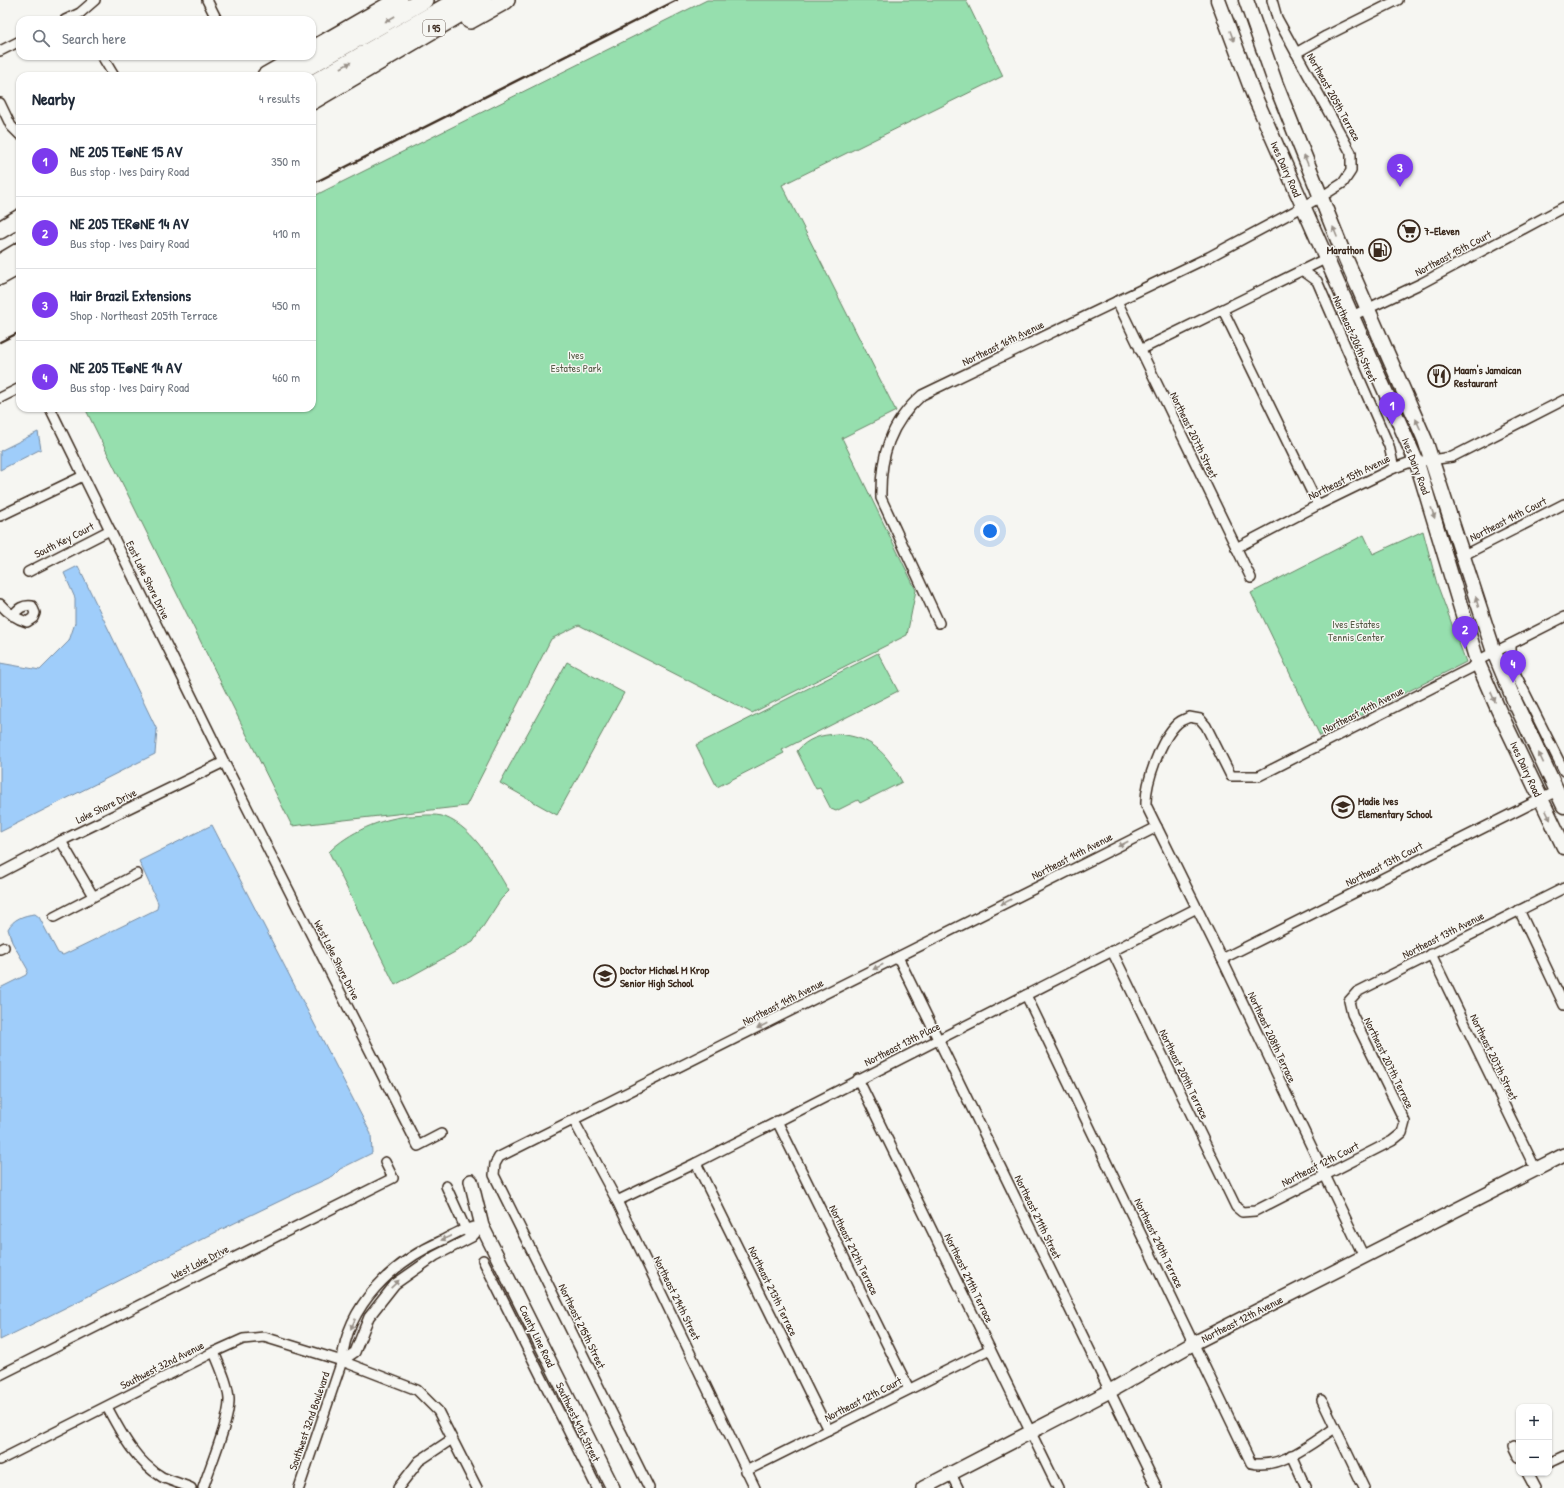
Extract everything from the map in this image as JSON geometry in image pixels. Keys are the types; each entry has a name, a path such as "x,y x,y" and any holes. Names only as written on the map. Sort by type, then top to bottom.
{"highway":[{"path":"316,48 399,0"},
{"path":"298,72 424,0"},
{"path":"316,82 458,0"},
{"name":"I 95","path":"316,99 483,0"},
{"path":"386,56 428,43 506,0"},
{"path":"273,72 294,60"},
{"path":"0,230 16,220"},
{"path":"0,243 16,233"},
{"path":"0,263 16,253"},
{"path":"0,276 16,267"}],"main road":[{"name":"Ives Dairy Road","path":"1218,0 1253,93 1325,259 1417,463 1477,661 1564,847"},
{"name":"Ives Dairy Road","path":"1246,0 1276,85 1321,197 1425,440 1464,555 1483,621 1494,652 1514,700 1564,806"}],"street":[{"path":"81,16 95,0"},
{"path":"207,0 215,16"},
{"name":"Northeast 205th Terrace","path":"1272,0 1277,18 1351,153 1351,171 1343,183 1321,197"},
{"path":"1296,53 1326,36 1398,0"},
{"path":"0,51 16,44"},
{"path":"104,60 112,72"},
{"path":"0,103 11,126 16,131"},
{"name":"Northeast 16th Avenue","path":"939,623 881,498 880,481 885,454 891,434 898,420 908,406 922,395 1209,257 1321,197"},
{"name":"Northeast 15th Court","path":"1352,316 1422,283 1564,207"},
{"path":"1140,350 1325,259"},
{"name":"Northeast 206th Street","path":"1302,270 1317,281 1389,446 1394,468"},
{"name":"Northeast 207th Street","path":"1117,301 1251,578"},
{"path":"1223,310 1318,505"},
{"path":"0,398 16,390"},
{"name":"Northeast 15th Avenue","path":"1236,548 1318,505 1394,468 1408,463 1417,463 1452,457 1564,400"},
{"name":"East Lake Shore Drive","path":"52,412 224,762"},
{"path":"0,516 83,476"},
{"name":"Northeast 14th Court","path":"1464,555 1564,504"},
{"name":"South Key Court","path":"28,572 110,530"},
{"path":"0,604 13,616"},
{"name":"Northeast 14th Avenue","path":"494,1174 495,1164 499,1157 507,1152 574,1121 1157,827 1146,805 1145,796 1152,770 1167,736 1178,723 1189,717 1200,719 1206,726 1231,776 1259,776 1462,673 1471,668 1477,661 1564,617"},
{"path":"1511,644 1515,673 1564,771"},
{"name":"Lake Shore Drive","path":"0,873 224,762"},
{"name":"West Lake Shore Drive","path":"224,762 418,1146 441,1134"},
{"name":"Northeast 13th Court","path":"1222,958 1557,791"},
{"name":"Northeast 208th Terrace","path":"1157,827 1222,958 1364,1257"},
{"path":"61,842 93,896"},
{"path":"54,917 137,874"},
{"name":"Northeast 13th Avenue","path":"1352,1014 1349,1001 1357,992 1564,888"},
{"name":"Northeast 13th Place","path":"617,1201 696,1163 1197,908"},
{"path":"1519,910 1564,1005"},
{"name":"Northeast 209th Terrace","path":"1112,951 1236,1207"},
{"name":"Northeast 207th Street","path":"1431,954 1536,1170"},
{"name":"Northeast 211th Street","path":"898,957 1157,1488"},
{"name":"Northeast 210th Terrace","path":"1026,995 1251,1464 1261,1466 1291,1455 1335,1428"},
{"name":"Northeast 207th Terrace","path":"1352,1014 1405,1122"},
{"name":"Northeast 211th Terrace","path":"858,1080 1058,1488"},
{"name":"Northeast 214th Street","path":"574,1121 617,1201 755,1488"},
{"name":"Northeast 212th Terrace","path":"777,1121 909,1389"},
{"name":"Northeast 12th Court","path":"1236,1207 1242,1212 1255,1211 1392,1141 1402,1133 1405,1122"},
{"name":"Northeast 12th Avenue","path":"923,1488 1110,1391 1194,1343 1564,1155"},
{"name":"West Lake Drive","path":"0,1375 393,1178 385,1162"},
{"name":"Northeast 213th Terrace","path":"696,1163 828,1430"},
{"name":"Northeast 215th Street","path":"494,1174 649,1488"},
{"name":"County Line Road","path":"471,1181 482,1226 613,1488"},
{"path":"446,1186 470,1238"},
{"name":"Southwest 32nd Boulevard","path":"299,1488 342,1361 344,1346 358,1312 386,1275 429,1246 465,1228 482,1226"},
{"name":"Southwest 32nd Boulevard","path":"342,1361 355,1352 369,1317 395,1284 435,1256 470,1238 482,1226"},
{"name":"Southwest 41st Street","path":"483,1260 597,1488"},
{"name":"Southwest 32nd Avenue","path":"0,1460 243,1338 264,1337 342,1361 417,1390 438,1411 477,1488"},
{"name":"Northeast 12th Court","path":"746,1471 990,1349"},
{"path":"203,1488 227,1415 229,1399 225,1381 214,1352"},
{"path":"1322,1400 1364,1488"},
{"path":"107,1407 122,1435 137,1456 162,1476 191,1488"},
{"path":"398,1488 419,1461 452,1439"},
{"path":"1514,1448 1516,1452"},
{"path":"1291,1455 1306,1488"},
{"path":"1552,1462 1564,1456"},
{"path":"951,1474 958,1488"},
{"path":"1529,1476 1535,1488"}],"green space":[{"name":"Ives Estates Park","path":"707,0 966,0 1003,76 782,185 896,411 842,438 916,590 907,635 752,713 579,625 551,639 466,806 292,826 87,412 316,412 316,195"},
{"name":"Ives Estates Tennis Center","path":"1423,531 1437,584 1466,662 1320,736 1251,593 1364,535 1373,554"},
{"path":"878,653 898,691 782,750 784,753 717,787 696,745"},
{"path":"567,662 624,693 557,815 500,783"},
{"path":"837,734 860,739 877,748 890,762 902,782 860,803 858,800 836,811 831,809 820,788 816,789 797,751 810,740 825,735"},
{"path":"437,815 445,817 466,830 483,849 509,891 501,899 473,942 395,985 329,852 346,838 376,823 408,816"}],"water":[{"path":"38,432 41,449 0,470 0,451"},
{"path":"78,566 157,730 155,754 0,832 0,663 40,670 69,641 75,623 75,598 64,573"},
{"path":"212,825 371,1134 372,1153 340,1169 333,1176 249,1216 0,1340 0,988 26,975 28,970 12,942 8,929 19,918 35,914 39,917 58,953 63,955 157,909 158,903 139,861"}],"railway":[{"path":"316,182 677,0"},
{"path":"0,342 16,334"}],"place":[{"name":"Hair Brazil Extensions","path":"1400,187"},
{"name":"7-Eleven","path":"1409,231"},
{"name":"Marathon","path":"1380,250"},
{"name":"Maam's Jamaican Restaurant","path":"1439,376"},
{"name":"NE 205 TE@NE 15 AV","path":"1392,425"},
{"name":"NE 205 TER@NE 14 AV","path":"1465,649"},
{"name":"NE 205 TE@NE 14 AV","path":"1513,683"},
{"name":"Madie Ives Elementary School","path":"1343,807"},
{"name":"Doctor Michael M Krop Senior High School","path":"605,976"}]}
